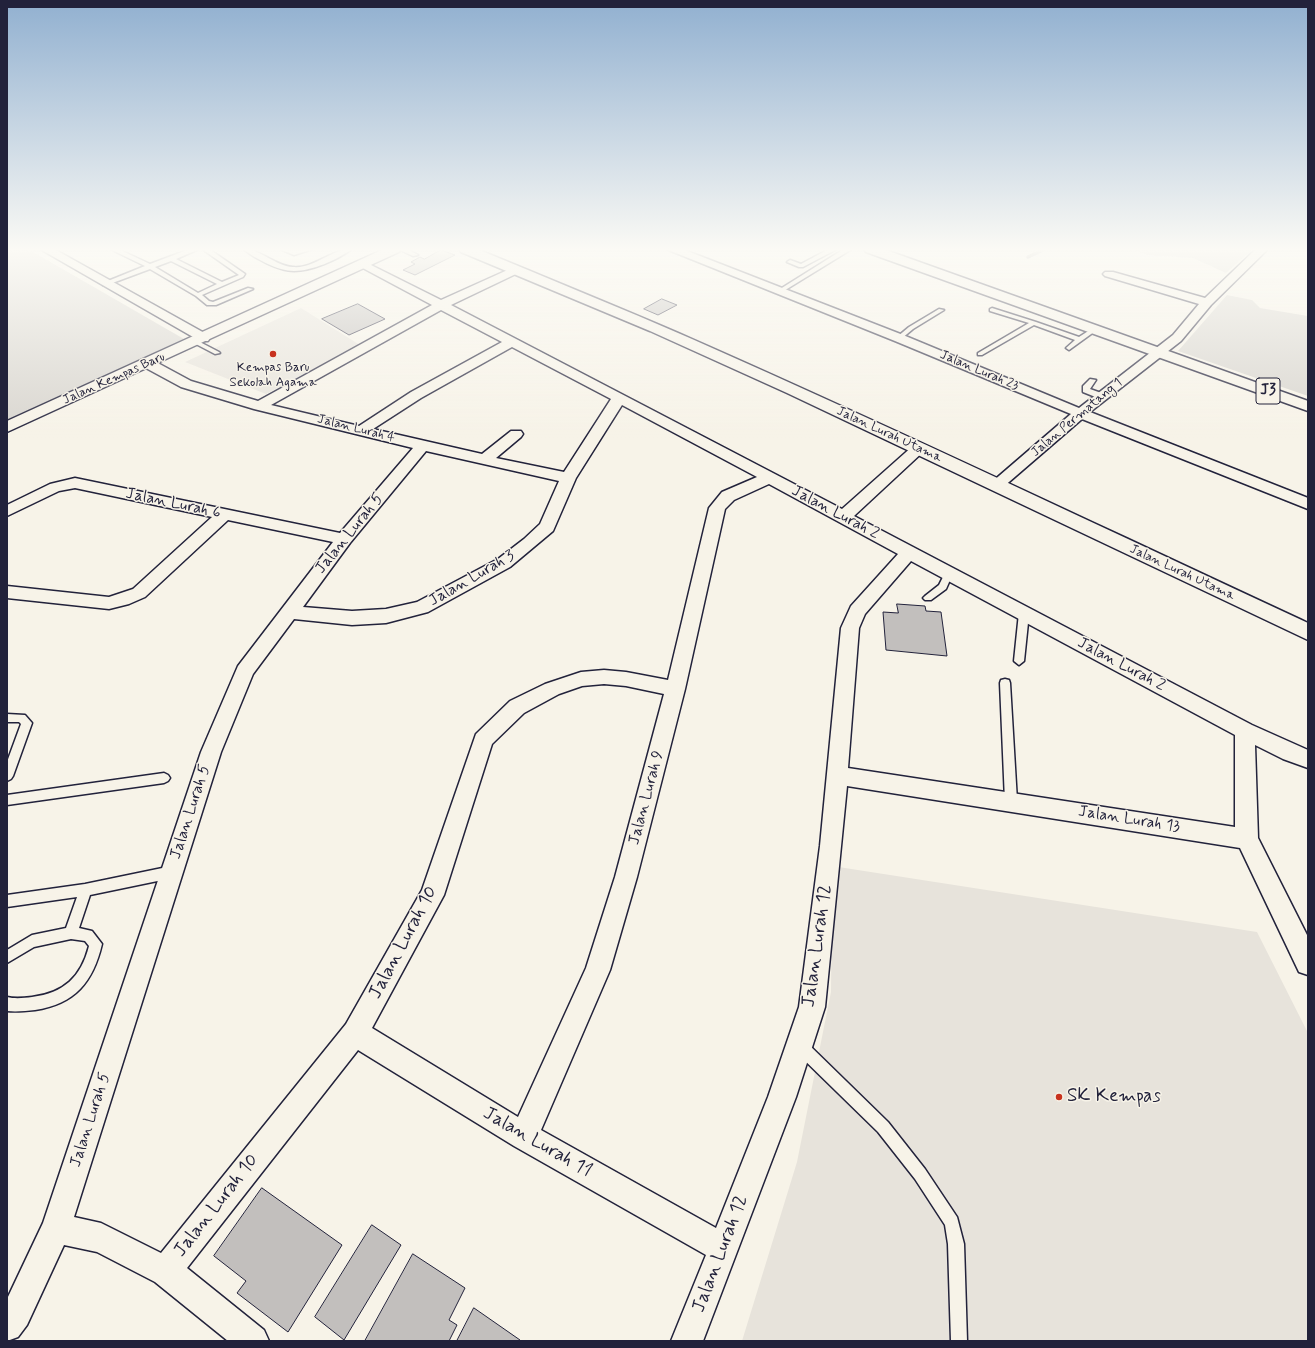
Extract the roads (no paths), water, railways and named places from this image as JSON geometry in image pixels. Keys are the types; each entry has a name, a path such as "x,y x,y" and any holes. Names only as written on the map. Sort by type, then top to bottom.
{"main road":[{"name":"Jalan Kempas Baru","path":"7,427 149,364 260,312"},
{"name":"Jalan Lurah Utama","path":"615,312 748,369 1308,632"},
{"name":"J3","path":"1046,312 1308,406"}],"street":[{"path":"152,312 200,340"},
{"path":"260,406 429,312"},
{"name":"Jalan Lurah 2","path":"454,312 662,420 1245,731 1290,753 1308,759"},
{"name":"Jalan Lurah 23","path":"830,312 899,338 1082,414 1308,504"},
{"name":"Jalan Permatang 1","path":"997,485 1082,414 1101,396 1177,338 1199,312"},
{"path":"362,431 394,407 426,388 512,342"},
{"name":"Jalan Lurah 4","path":"149,364 186,384 260,406 423,446 568,478"},
{"name":"Jalan Lurah 3","path":"289,612 352,618 386,616 422,607 504,563 530,543 547,527 568,478 619,398"},
{"path":"484,460 516,434"},
{"name":"Jalan Lurah 5","path":"7,1326 16,1314 56,1228 211,752 245,671 344,539 423,446"},
{"path":"843,517 919,448"},
{"name":"Jalan Lurah 9","path":"524,1136 598,970 626,876 675,689 717,508 728,496 769,478"},
{"name":"Jalan Lurah 6","path":"7,512 55,487 74,483 344,539"},
{"path":"7,592 108,602 123,600 139,593 225,514"},
{"name":"Jalan Lurah 12","path":"687,1341 800,1046 812,1007 831,846 850,628 857,611 909,552"},
{"name":"Jalan Lurah 10","path":"166,1271 354,1033 432,895 484,740 517,707 552,689 581,679 604,677 626,679 675,689"},
{"path":"1245,731 1247,839 1308,963"},
{"name":"Jalan Lurah 13","path":"837,775 1247,839"},
{"name":"Jalan Lurah 11","path":"354,1033 524,1136 723,1248"},
{"path":"56,1228 101,1238 166,1271 252,1341"}],"lane":[{"path":"899,338 911,328 938,312"},
{"path":"998,312 1080,340"},
{"path":"980,354 1034,323"},
{"path":"1069,348 1095,329"},
{"path":"200,340 217,353"},
{"path":"1092,380 1086,386 1086,390 1101,396"},
{"path":"928,598 943,587 949,573"},
{"path":"1019,661 1024,613"},
{"path":"1005,683 1011,801"},
{"path":"7,718 21,718 27,723 7,776"},
{"path":"7,800 164,778"},
{"path":"7,901 85,890 172,872"},
{"path":"71,933 85,890"},
{"path":"7,957 32,941 71,933 88,935 96,944 94,960 82,980 66,994 38,1003 7,1004"},
{"path":"800,1046 883,1127 920,1174 952,1222 956,1244 960,1341"}],"place":[{"name":"Kempas Baru Sekolah Agama","path":"273,354"},
{"name":"SK Kempas","path":"1059,1097"}]}
